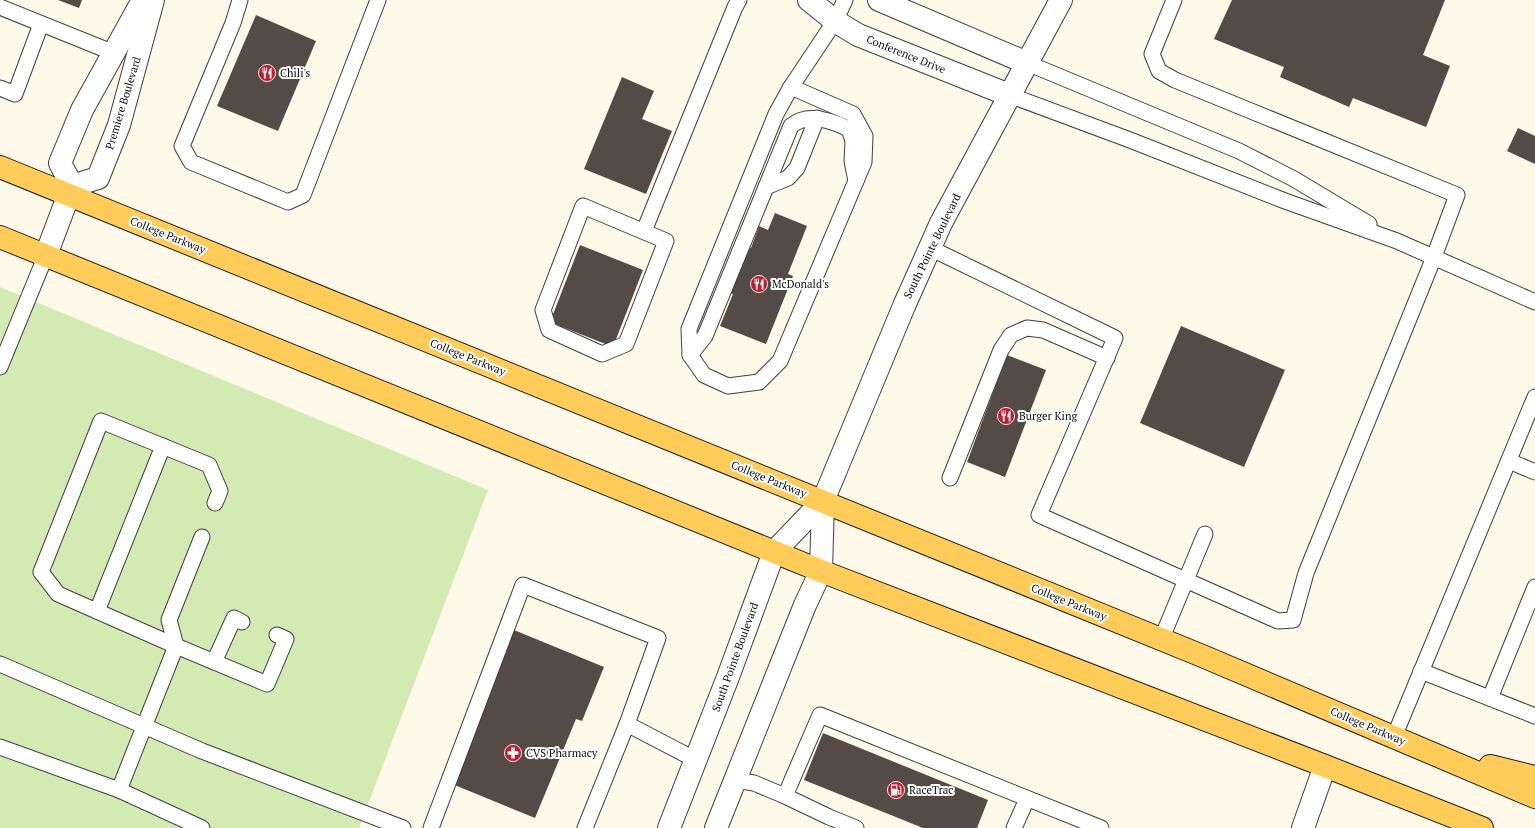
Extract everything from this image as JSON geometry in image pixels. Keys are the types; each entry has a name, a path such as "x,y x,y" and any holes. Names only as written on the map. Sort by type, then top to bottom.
{"main road":[{"name":"College Parkway","path":"0,167 70,190 1161,640 1535,797"},
{"path":"0,236 821,571 1482,828"},
{"path":"1419,748 1535,777"},
{"path":"1420,804 1469,828"}],"street":[{"name":"Premiere Boulevard","path":"143,0 82,110 60,163 70,190 98,178 119,125 153,0"},
{"name":"Conference Drive","path":"809,0 835,21 858,35 1009,95"},
{"path":"879,0 1027,63"},
{"name":"South Pointe Boulevard","path":"716,828 805,606 821,571 823,501 904,306 941,224 1061,0"},
{"path":"46,255 70,190"},
{"name":"South Pointe Boulevard","path":"669,828 774,552 823,501"},
{"path":"1302,828 1325,766"}],"lane":[{"path":"240,0 233,23 182,146 191,162 288,202 303,195 378,0"},
{"path":"644,231 739,0"},
{"path":"791,87 853,114 865,136 864,162 780,361 759,382 728,386 704,375 690,355 688,329 776,114 791,87 835,21 845,0"},
{"path":"930,248 1115,338 1039,515 1278,621 1292,620 1306,573 1434,257 1457,195 1182,83 1159,71 1152,54 1174,0"},
{"path":"0,8 114,52"},
{"path":"0,88 15,94 41,24"},
{"path":"1027,63 1239,151 1294,179 1397,241"},
{"path":"1009,95 1130,140 1285,201 1397,241 1535,302"},
{"path":"690,355 705,336 791,126 797,121 817,118 837,123 849,129 853,141 852,161 856,181"},
{"path":"766,187 788,178 797,168 817,118"},
{"path":"584,206 644,231 666,241 626,344 602,354 549,330 542,310 584,206"},
{"path":"0,367 46,255"},
{"path":"950,478 1001,350 1011,335 1027,328 1043,330 1107,358"},
{"path":"1394,737 1535,397"},
{"path":"215,503 220,491 209,465 101,421 41,572 58,594 267,684 286,639 277,635"},
{"path":"97,611 163,446"},
{"path":"1509,461 1535,472"},
{"path":"1161,640 1205,534"},
{"path":"119,790 176,646 169,620 202,537"},
{"path":"431,828 523,585 658,638 627,724 585,828"},
{"path":"1490,698 1535,587"},
{"path":"214,662 234,618 242,622"},
{"path":"0,664 202,751 403,828"},
{"path":"1421,672 1535,716"},
{"path":"786,796 820,716 1101,828"},
{"path":"627,724 696,760"},
{"path":"0,748 119,790 202,828"},
{"path":"735,780 754,783 786,796 827,823 856,828"},
{"path":"1014,828 1027,799"}],"green space":[{"path":"0,287 488,490 359,828 0,828"}],"building":[{"path":"58,0 82,0 79,8"},
{"path":"1232,0 1445,0 1423,55 1450,66 1426,127 1353,98 1349,107 1280,77 1284,67 1214,39"},
{"name":"Chili's","path":"256,15 316,41 278,131 217,106"},
{"path":"622,77 654,91 642,119 672,131 646,194 584,169"},
{"path":"1518,128 1535,136 1535,164 1507,151"},
{"name":"McDonald's","path":"775,213 807,226 788,274 793,276 766,344 720,326 733,294 725,291 743,245 751,248 759,226 768,230"},
{"path":"580,245 643,270 613,347 550,322"},
{"path":"1181,326 1285,370 1244,467 1140,423"},
{"name":"Burger King","path":"1007,355 1046,370 1005,477 967,462"},
{"name":"CVS Pharmacy","path":"514,630 604,667 582,721 576,719 535,818 452,784"},
{"name":"RaceTrac","path":"823,733 988,800 977,828 923,828 804,780"}],"place":[{"name":"Chili's","path":"267,73"},
{"name":"McDonald's","path":"759,284"},
{"name":"Burger King","path":"1006,416"},
{"name":"CVS Pharmacy","path":"513,753"},
{"name":"RaceTrac","path":"896,790"}]}
